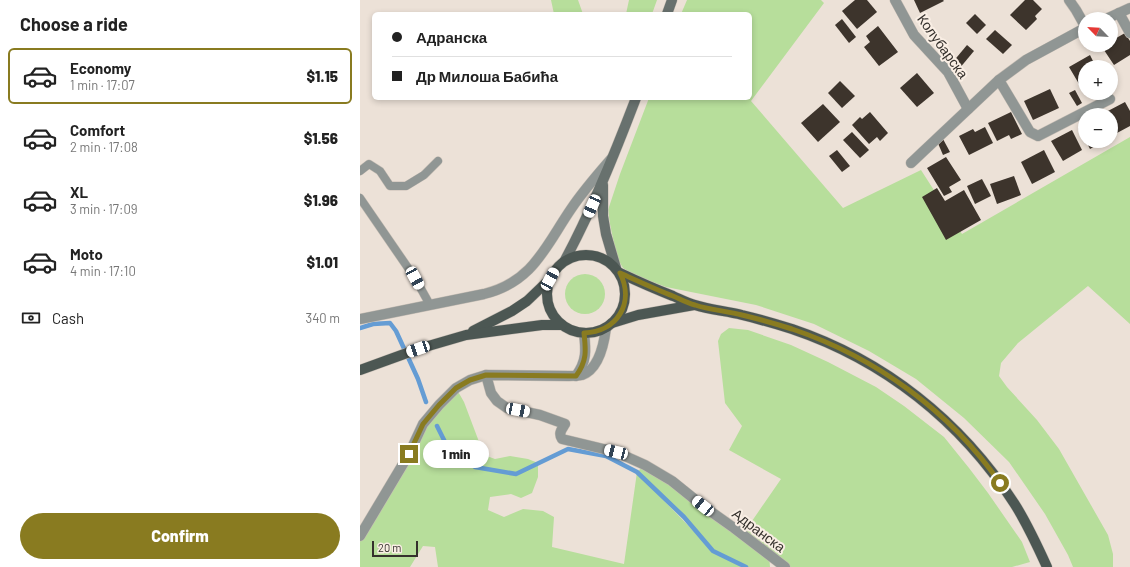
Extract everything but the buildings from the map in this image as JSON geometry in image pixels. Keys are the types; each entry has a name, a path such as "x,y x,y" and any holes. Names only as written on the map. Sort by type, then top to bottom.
{"main road":[{"path":"466,335 512,311 527,301 550,279 559,265 565,260 580,255 596,255 610,262 618,270 694,305 744,315 792,329 856,357 906,388 954,428 983,459 1014,504 1047,567"},
{"path":"609,326 621,313 625,300 625,286 618,270"},
{"path":"550,279 547,301 552,314 562,325 576,332 592,333 638,315 694,305"},
{"path":"360,370 418,349 466,335 542,325 562,325"}],"street":[{"path":"668,12 672,0"},
{"name":"Колубарска","path":"895,0 914,35 948,72 968,109"},
{"path":"1069,0 1078,14"},
{"path":"1130,8 1119,13 1130,32"},
{"path":"911,163 999,80 1026,60 1078,31"},
{"path":"999,80 1030,132 1038,136 1108,100"},
{"path":"565,260 580,233 635,100"},
{"path":"360,319 493,292 519,279 533,266 546,250 590,183 611,159"},
{"path":"603,180 603,216 606,234 618,270"},
{"path":"360,536 409,454 423,424 456,388 470,380 486,375 581,375 595,364 609,326"},
{"path":"576,376 582,366 585,355 586,348 584,333"},
{"name":"Адранска","path":"486,375 491,393 497,401 507,408 540,414 565,424 560,432 560,436 562,438 616,452 645,465 672,481 785,567"}],"lane":[{"path":"360,171 369,164 380,170 390,186 406,186 424,175 438,161"},
{"path":"360,198 415,278 430,305"}],"green space":[{"path":"551,0 578,0 582,12 554,12"},
{"path":"629,0 657,0 653,12 626,12"},
{"path":"687,0 821,0 824,3 752,100 752,12 682,12"},
{"path":"648,100 752,100 751,101 843,208 921,170 962,234 1111,148 1118,148 1118,144 1130,137 1130,324 1088,286 1018,343 1001,363 999,376 1037,420 1059,449 1108,535 1113,554 1113,567 1073,567 1045,514 1009,462 964,418 916,379 869,351 814,324 756,305 666,287 633,275 623,268 617,258 608,210"},
{"path":"585,274 593,276 599,280 603,286 605,294 603,302 599,308 593,312 585,314 577,312 571,308 567,302 565,294 567,286 571,280 577,276"},
{"path":"729,328 748,330 791,345 876,387 904,406 944,437 988,493 1022,542 1030,562 1012,567 785,567 769,555 770,567 746,567 741,564 740,567 438,567 435,547 423,546 410,567 360,567 360,536 423,424 456,388 464,402 484,455 495,459 510,456 528,459 538,463 538,477 532,493 521,498 511,494 490,497 488,510 504,517 523,509 543,511 554,517 552,547 624,564 637,472 645,465 743,534 781,479 729,450 742,426 725,403 718,341 721,334","holes":["645,480 684,517 707,545"]}],"waterway":[{"path":"360,328 373,324 390,323 396,331 418,379 426,402"},
{"path":"437,426 447,446 475,467 516,474 568,449 606,456 637,472 684,517 713,551 746,567"}],"route":[{"path":"409,454 423,424 456,388 470,380 486,375 576,376 584,361 586,348 584,333 599,331 612,324 621,313 624,306 626,293 620,273 694,305 744,315 792,329 856,357 906,388 954,428 983,459 1000,483"}]}
